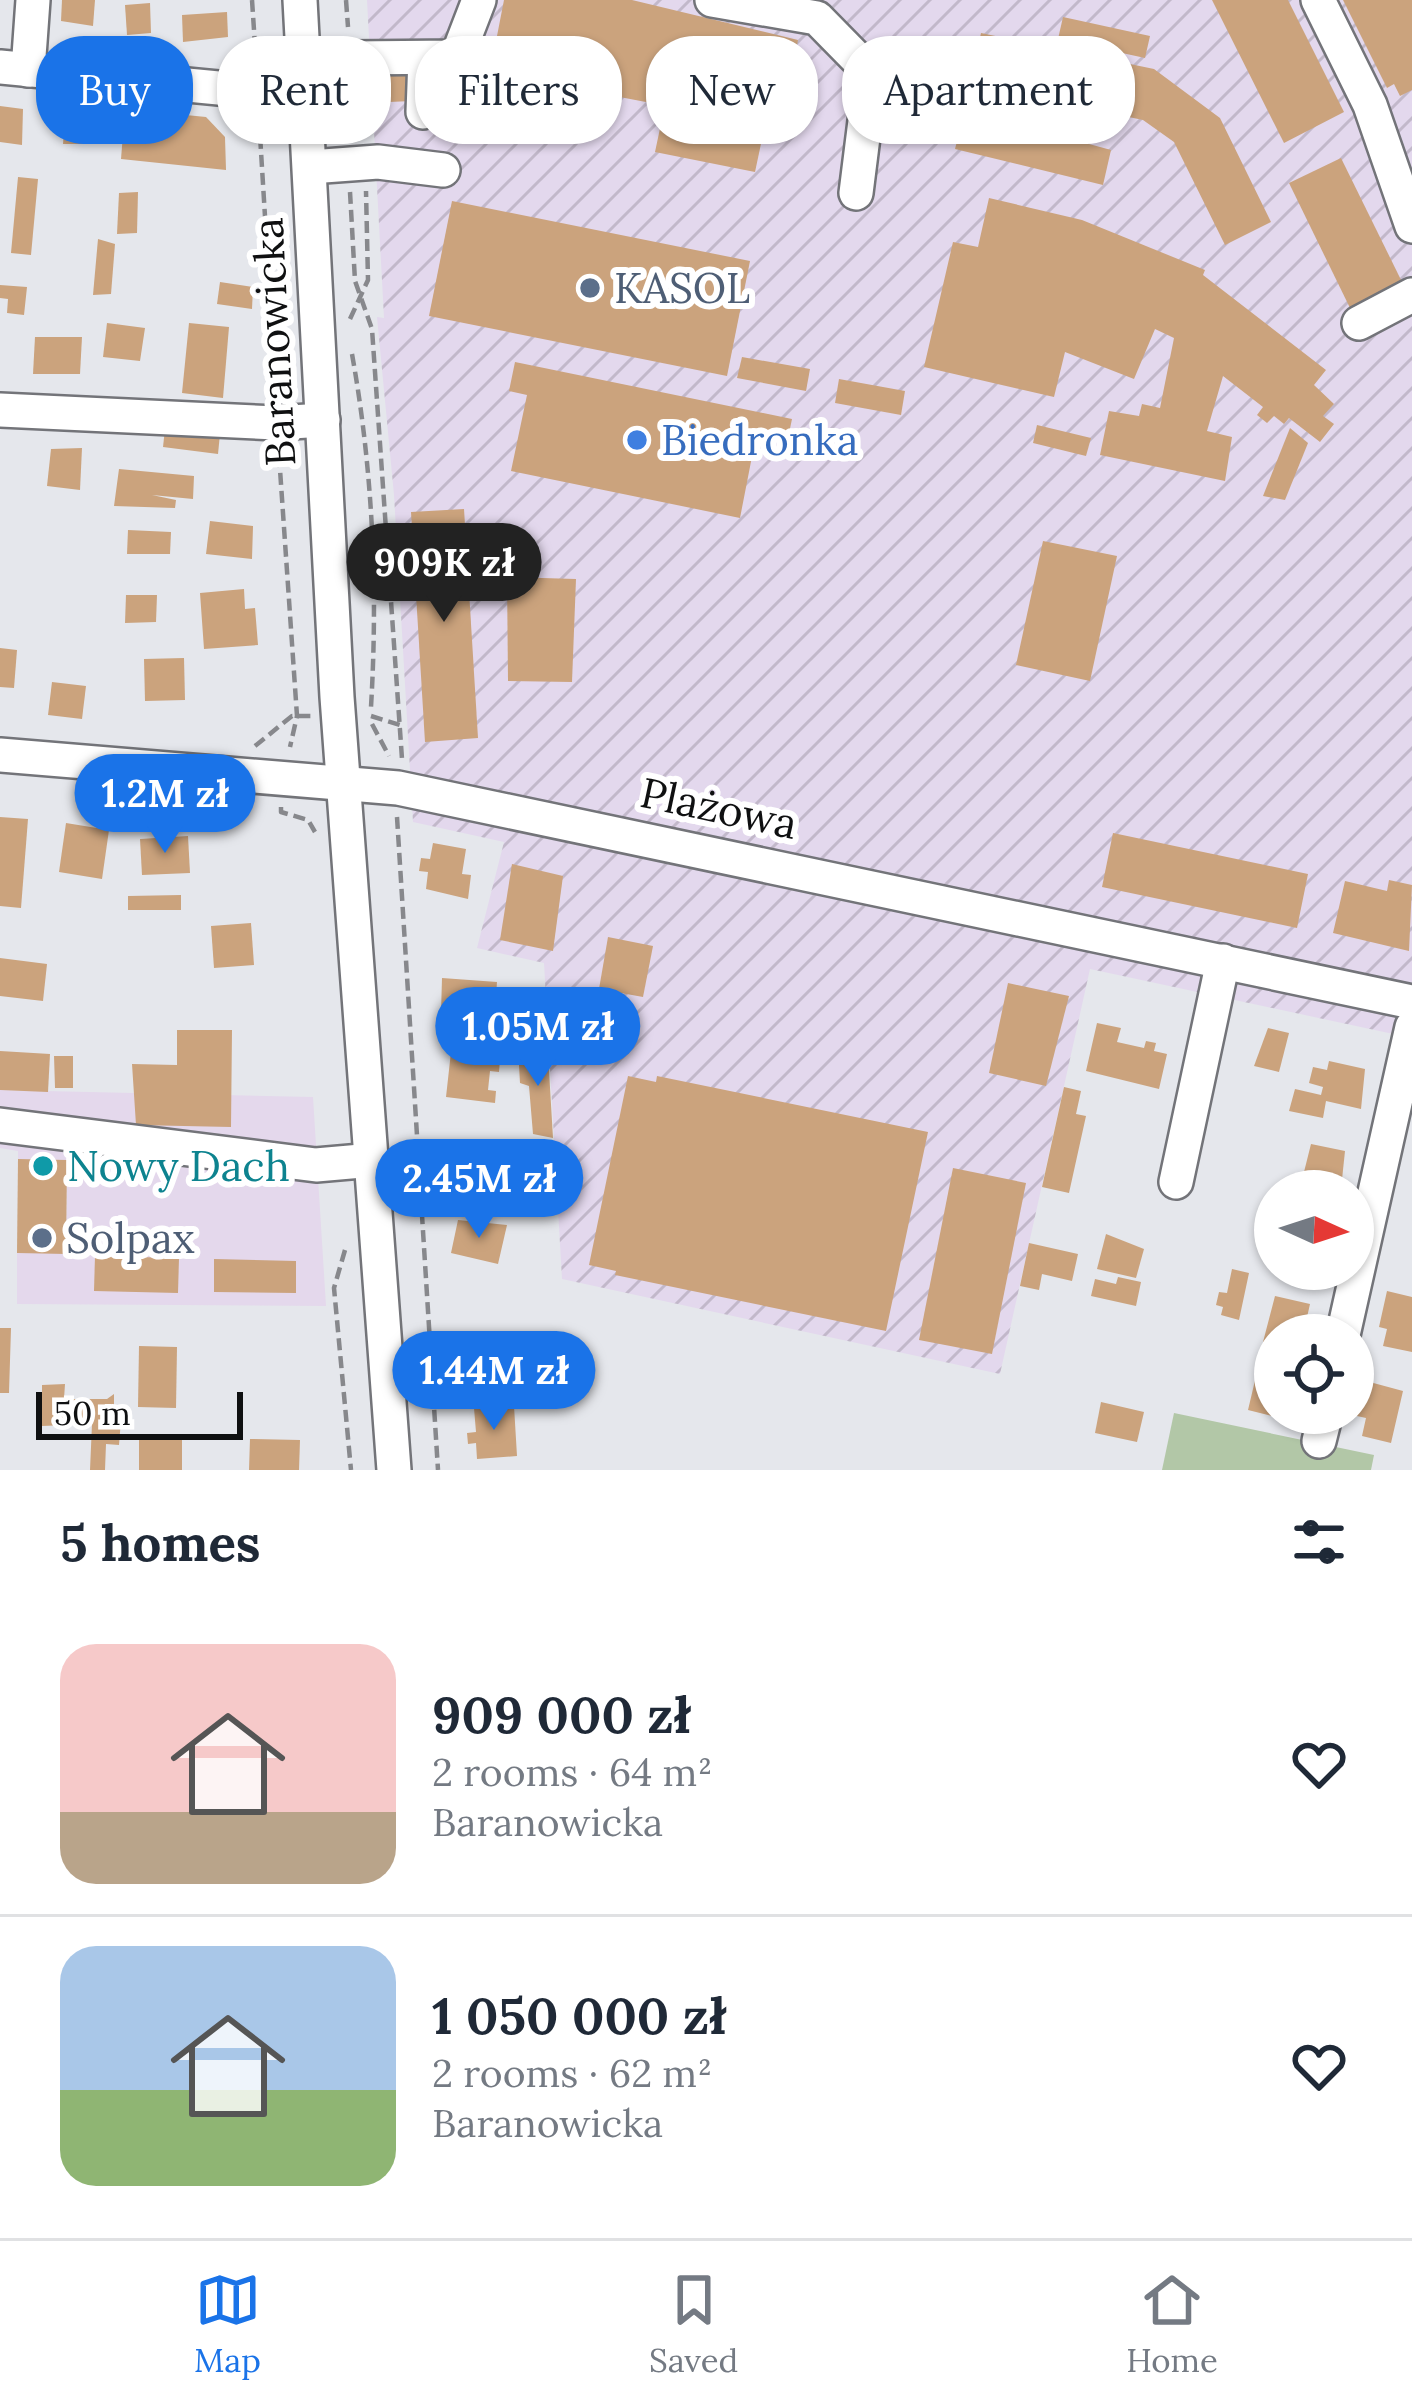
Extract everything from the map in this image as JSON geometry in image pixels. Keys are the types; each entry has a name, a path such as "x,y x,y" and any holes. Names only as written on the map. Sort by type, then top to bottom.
{"street":[{"path":"33,0 14,69 217,88"},
{"name":"Baranowicka","path":"300,0 302,36"},
{"path":"465,36 479,0"},
{"path":"712,0 817,18 871,73 856,193"},
{"path":"1318,0 1370,105 1412,228"},
{"name":"Baranowicka","path":"309,144 342,782 394,1470"},
{"path":"310,167 378,162 443,170"},
{"path":"1359,323 1412,295"},
{"path":"0,410 323,420"},
{"name":"Plażowa","path":"0,755 342,782 400,777 1412,1002"},
{"path":"1176,1182 1223,961"},
{"path":"1348,1314 1412,1028"},
{"path":"0,1125 316,1165 373,1160"}],"path":[{"path":"400,777 370,716 376,622 367,436 350,317 359,297 368,280 366,190 357,176 350,191 359,297 372,329 400,725 414,1159 438,1470"},
{"path":"239,753 297,716"},
{"path":"370,716 400,725"},
{"path":"251,754 284,753 281,812 308,820 318,850"},
{"path":"344,1232 345,1255 334,1288 351,1470"}],"shaded area":[{"path":"367,0 1412,0 1412,1038 1090,969 1000,1374 562,1279 544,963 477,948 504,842 413,822 394,495 377,317 384,318 375,144 391,144 391,36 369,36"},
{"path":"0,1090 313,1097 326,1306 17,1304 17,1253 66,1253 67,1161 18,1159 18,1151 0,1148"}],"green space":[{"path":"1174,1413 1254,1430 1254,1434 1374,1455 1371,1470 1162,1470"}],"building":[{"path":"62,0 95,0 93,26 61,21"},
{"path":"504,0 632,0 781,36 646,36 646,102 622,97 622,36 497,36"},
{"path":"1212,0 1288,0 1344,112 1284,143"},
{"path":"1343,0 1412,0 1412,90 1400,96 1394,84 1387,88"},
{"path":"150,3 151,33 127,35 125,5"},
{"path":"227,12 228,36 193,41 193,36 183,36 182,15"},
{"path":"1063,17 1150,36 1145,58 1135,56 1135,36 1059,36"},
{"path":"1135,65 1154,69 1220,118 1271,222 1225,245 1174,142 1135,118"},
{"path":"411,69 412,101 391,102 391,70"},
{"path":"0,106 23,109 22,145 0,142"},
{"path":"193,116 206,117 217,129 217,144 225,144 226,170 121,159 122,144 193,144"},
{"path":"657,144 761,144 755,172 655,152"},
{"path":"956,144 1089,144 1111,150 1103,185 955,149"},
{"path":"1341,158 1403,284 1351,310 1289,183"},
{"path":"18,177 38,179 31,255 11,253"},
{"path":"138,192 137,233 117,234 119,193"},
{"path":"989,198 1082,220 1205,270 1203,275 1326,370 1314,385 1334,404 1323,416 1334,424 1320,442 1289,418 1284,424 1274,416 1267,423 1257,415 1263,407 1223,376 1207,431 1232,437 1225,481 1100,455 1109,411 1139,416 1142,404 1160,408 1174,338 1155,329 1134,379 1065,352 1054,397 924,367 953,242 978,247"},
{"name":"KASOL","path":"452,201 750,261 727,376 429,316"},
{"path":"98,239 115,244 111,294 93,295"},
{"path":"220,282 253,287 252,309 217,304"},
{"path":"0,285 27,287 24,315 7,313 8,299 0,298"},
{"path":"107,323 145,328 140,361 103,357"},
{"path":"189,323 229,327 223,398 182,393"},
{"path":"35,337 82,337 80,374 33,374"},
{"path":"742,357 810,369 806,391 737,378"},
{"name":"Biedronka","path":"515,362 792,419 787,443 756,436 740,518 511,471 527,395 509,391"},
{"path":"839,379 905,391 901,415 835,403"},
{"path":"1037,425 1091,438 1086,456 1033,443"},
{"path":"1290,428 1308,443 1285,500 1263,496"},
{"path":"165,429 220,434 218,454 163,447"},
{"path":"82,448 80,490 47,486 51,449"},
{"path":"119,469 194,476 193,499 152,495 176,500 175,508 114,506"},
{"path":"464,509 478,738 425,742 411,512"},
{"path":"210,521 253,526 252,559 206,554"},
{"path":"128,530 171,532 170,554 127,554"},
{"path":"1043,541 1117,556 1090,681 1016,665"},
{"path":"507,577 576,579 572,682 508,681"},
{"path":"244,589 245,609 255,608 258,645 204,649 200,593"},
{"path":"126,595 157,595 156,622 125,623"},
{"path":"0,648 17,650 14,688 0,687"},
{"path":"184,658 185,700 145,701 144,659"},
{"path":"52,682 86,686 82,719 48,715"},
{"path":"0,817 28,819 21,908 0,906"},
{"path":"66,823 109,830 102,879 59,872"},
{"path":"1113,833 1308,874 1297,928 1102,887"},
{"path":"188,836 190,873 142,875 140,839"},
{"path":"433,843 466,849 462,874 471,875 468,899 426,889 428,872 419,871 421,858 430,859"},
{"path":"512,864 563,876 553,951 500,940"},
{"path":"1389,880 1412,885 1409,951 1333,933 1345,881 1387,891"},
{"path":"181,895 181,910 128,910 128,896"},
{"path":"251,923 254,965 214,968 211,926"},
{"path":"608,937 653,946 643,997 599,989"},
{"path":"0,958 47,964 43,1001 0,996"},
{"path":"442,978 497,982 496,996 491,996 490,1006 472,1004 471,1015 441,1013"},
{"path":"1008,983 1069,996 1046,1086 989,1073"},
{"path":"1097,1023 1121,1028 1117,1042 1144,1048 1146,1041 1156,1043 1154,1051 1167,1054 1159,1089 1086,1071"},
{"path":"1268,1028 1289,1033 1279,1072 1254,1066"},
{"path":"177,1030 232,1030 231,1127 136,1125 132,1064 177,1065"},
{"path":"518,1048 548,1054 553,1138 533,1134 529,1086 520,1083"},
{"path":"0,1051 50,1054 48,1092 0,1090"},
{"path":"451,1052 500,1059 499,1072 490,1071 488,1090 496,1091 495,1103 446,1097"},
{"path":"54,1056 73,1056 73,1088 55,1088"},
{"path":"1329,1061 1365,1069 1361,1109 1326,1101 1323,1118 1289,1111 1295,1089 1321,1095 1323,1087 1309,1083 1313,1067 1327,1070"},
{"path":"628,1076 656,1082 657,1076 928,1132 886,1331 615,1275 616,1271 589,1265"},
{"path":"1064,1087 1081,1091 1076,1114 1086,1116 1069,1193 1042,1187"},
{"path":"1311,1144 1345,1151 1343,1170 1304,1170"},
{"path":"18,1159 67,1160 66,1254 17,1253"},
{"path":"953,1168 1026,1183 992,1354 919,1340"},
{"path":"458,1220 507,1225 498,1264 451,1253"},
{"path":"1106,1234 1144,1249 1136,1278 1097,1269"},
{"path":"1029,1243 1078,1254 1072,1281 1042,1274 1039,1290 1020,1286"},
{"path":"95,1256 179,1258 178,1293 94,1291"},
{"path":"214,1259 296,1261 296,1293 214,1292"},
{"path":"1232,1269 1249,1273 1239,1320 1221,1315 1223,1307 1216,1305 1219,1292 1227,1293"},
{"path":"1118,1277 1141,1282 1136,1306 1091,1296 1095,1279 1116,1284"},
{"path":"1387,1291 1412,1297 1412,1352 1383,1346 1387,1329 1379,1327"},
{"path":"1275,1296 1310,1304 1308,1314 1270,1314"},
{"path":"0,1328 11,1328 9,1393 0,1393"},
{"path":"139,1346 177,1347 176,1408 138,1407"},
{"path":"1374,1383 1403,1391 1391,1443 1362,1436 1374,1434"},
{"path":"65,1384 64,1399 107,1399 114,1394 114,1420 121,1420 119,1445 106,1444 105,1470 90,1470 92,1424 42,1426 42,1385"},
{"path":"1101,1402 1144,1412 1137,1442 1095,1433"},
{"path":"514,1406 517,1456 477,1459 476,1443 468,1444 467,1433 476,1432 474,1408"},
{"path":"139,1438 182,1439 182,1470 139,1470"},
{"path":"250,1439 300,1440 299,1470 249,1470"}],"place":[{"name":"KASOL","path":"590,288"},
{"name":"Biedronka","path":"637,440"},
{"name":"Nowy Dach","path":"43,1166"},
{"name":"Solpax","path":"42,1238"}]}
